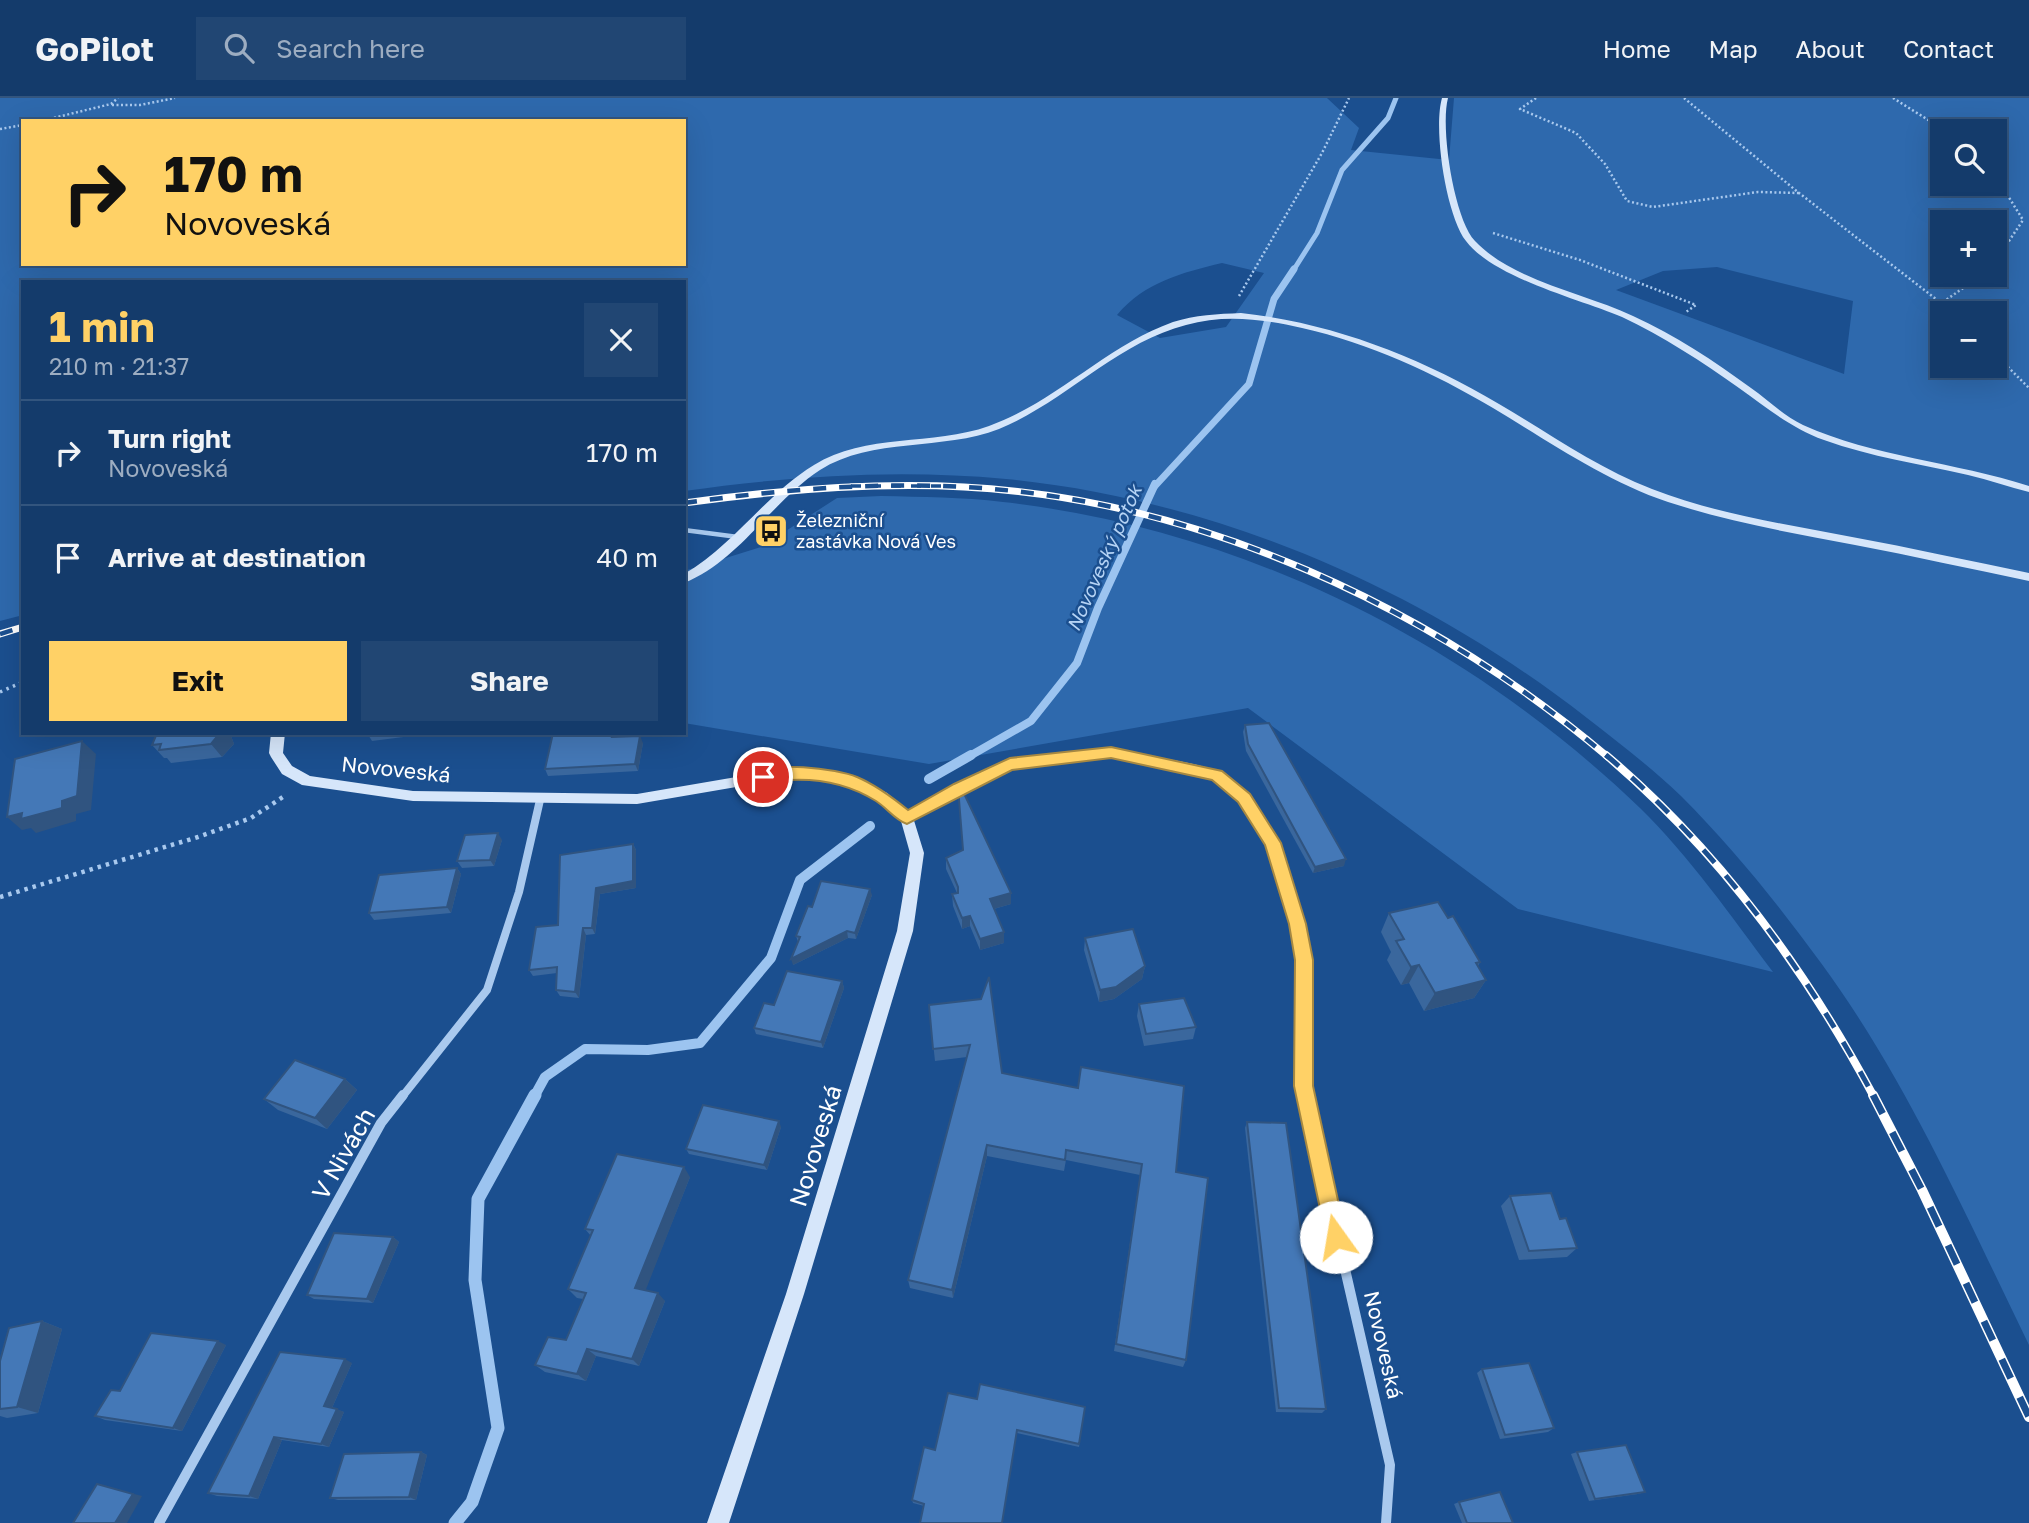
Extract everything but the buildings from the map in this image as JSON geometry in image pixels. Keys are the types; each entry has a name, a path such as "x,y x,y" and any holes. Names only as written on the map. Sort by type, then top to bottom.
{"street":[{"path":"1445,98 1440,121 1457,214 1469,240 1493,259 1628,316 1696,355 1797,425 1836,441 1877,453 2029,489"},
{"path":"686,578 741,538 815,469 849,455 988,429 1038,406 1157,332 1205,317 1228,316 1286,321 1341,335 1489,402 1604,471 1646,490 1698,508 1765,525 2029,577"},
{"path":"278,735 276,752 287,770 307,781"},
{"name":"Novoveská","path":"907,818 959,788 1010,764 1111,753 1217,775 1244,798 1273,843 1298,924 1304,960 1303,1086 1390,1465 1387,1523"},
{"name":"Novoveská","path":"307,781 413,796 540,800 637,799 788,773 825,775 851,781 882,797 907,818 917,853 905,931 795,1294 718,1523"},
{"name":"V Nivách","path":"159,1523 381,1123 487,990 519,892 540,800"}],"lane":[{"path":"686,530 741,538"}],"path":[{"path":"111,104 118,98"},
{"path":"49,119 111,104 140,106 175,98"},
{"path":"1228,316 1322,152 1349,98"},
{"path":"1536,98 1520,109 1576,134 1605,164 1627,201 1653,207 1758,192 1799,193"},
{"path":"1684,98 1799,193 1942,301"},
{"path":"1893,98 1930,121"},
{"path":"0,129 21,125"},
{"path":"2007,194 2023,220 2007,244"},
{"path":"1461,226 1512,236 1696,305 1685,312"},
{"path":"1944,301 1965,287"},
{"path":"2007,366 2029,388"},
{"path":"0,692 21,683"},
{"path":"0,897 198,837 251,818 307,781"}],"shaded area":[{"path":"0,98 1327,98 1359,128 1351,150 1449,160 1454,98 2029,98 2029,1345 1934,1150 1881,1054 1821,963 1736,856 1681,796 1587,718 1523,671 1456,629 1386,591 1313,558 1239,530 1163,507 1085,490 1006,479 885,474 764,481 686,491 686,280 21,280 21,616 0,621","holes":["1222,263 1264,273 1226,327 1160,338 1117,315 1139,294 1178,275","1717,267 1853,301 1844,374 1616,290 1663,271"]},
{"path":"881,496 988,500 1092,516 1179,538 1264,567 1346,602 1425,645 1501,694 1572,748 1640,808 1676,846 1773,972 1518,909 1248,708 929,764 686,723 686,570 761,547 837,498"}],"waterway":[{"name":"Novoveský potok","path":"1293,271 1317,233 1342,170 1388,118 1396,98"},
{"name":"Novoveský potok","path":"1155,486 1249,384 1274,299 1294,269"},
{"name":"Novoveský potok","path":"968,757 1031,721 1077,663 1098,608 1155,484"},
{"name":"Novoveský potok","path":"929,779 971,755"},
{"name":"Novoveský potok","path":"534,1097 545,1077 585,1049 648,1050 700,1043 771,958 800,880 870,826"},
{"name":"Novoveský potok","path":"455,1523 472,1502 498,1428 475,1280 478,1199 535,1095"}],"railway":[{"path":"851,486 894,486"},
{"path":"686,503 824,488 894,486"},
{"path":"894,486 929,486"},
{"path":"929,486 951,486"},
{"path":"929,486 1052,496 1138,513 1224,538 1307,570 1388,609 1466,653 1539,703 1608,757"},
{"path":"0,634 21,628"},
{"path":"1606,755 1685,830 1756,913 1819,1002 1874,1097"},
{"path":"1873,1095 1922,1190 2029,1417"}],"place":[{"name":"Železniční zastávka Nová Ves","path":"771,531"}],"route":[{"path":"763,777 788,773 825,775 851,781 882,797 907,818 959,788 1010,764 1111,753 1217,775 1244,798 1273,843 1298,924 1304,960 1303,1086 1336,1237"}]}
